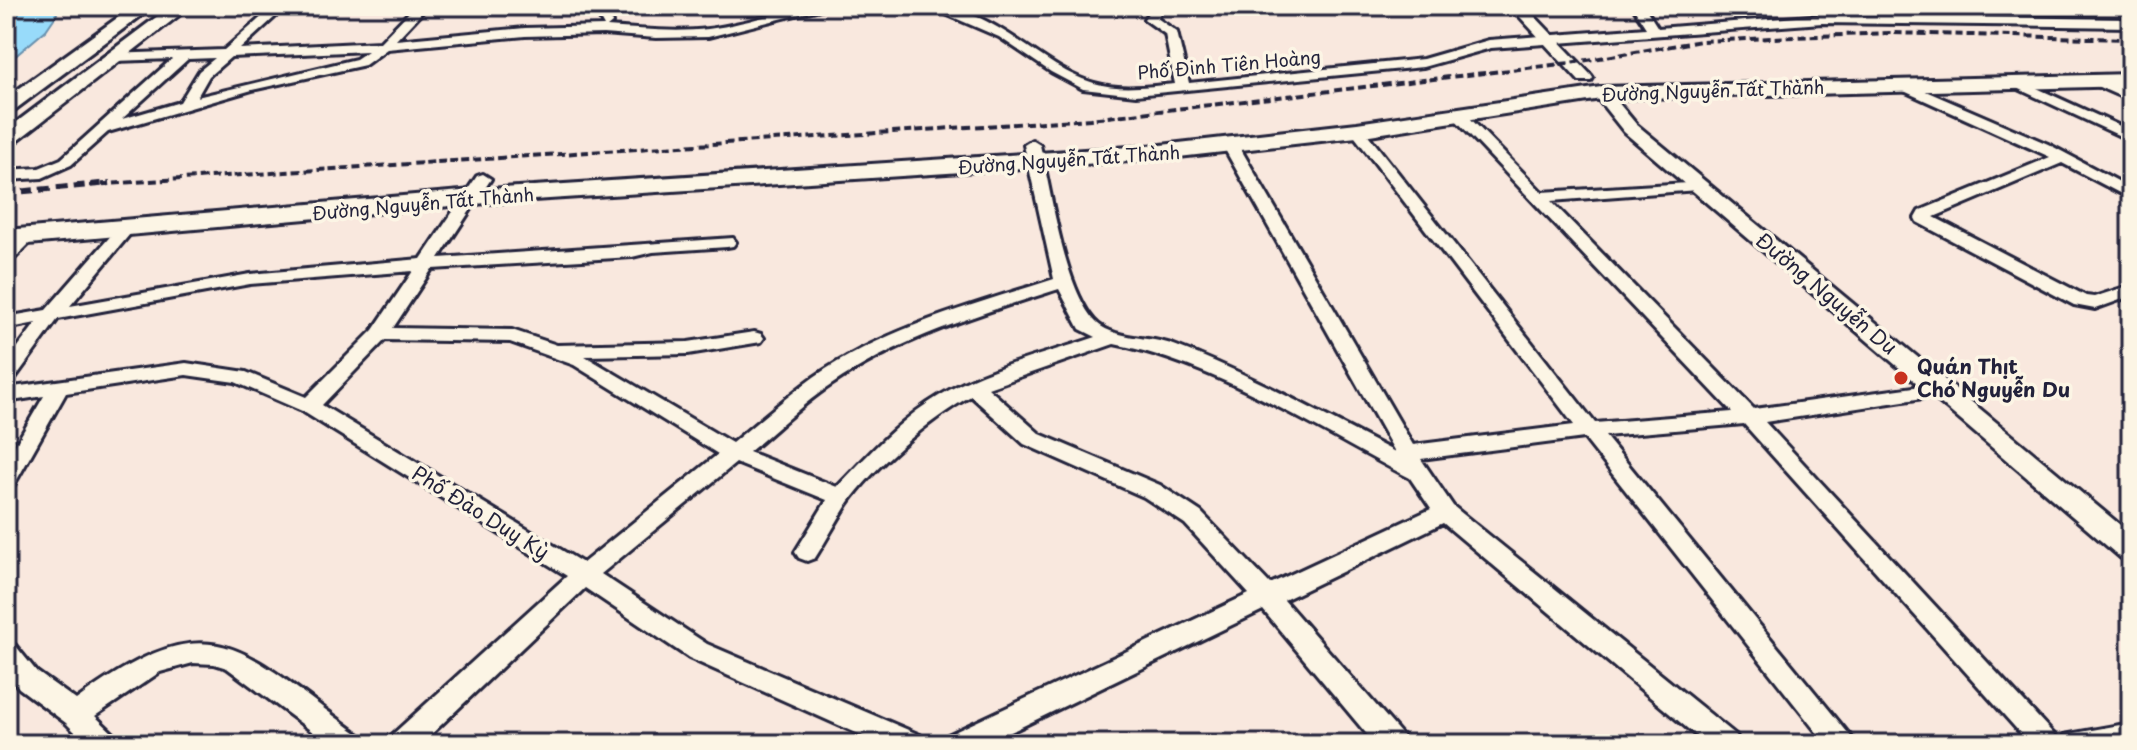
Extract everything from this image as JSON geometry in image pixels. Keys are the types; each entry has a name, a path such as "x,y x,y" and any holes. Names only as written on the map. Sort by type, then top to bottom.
{"main road":[{"path":"6,107 145,6"},
{"path":"6,140 182,6"},
{"name":"Đường Nguyễn Tất Thành","path":"1034,154 1337,111 1593,86 1891,78 2131,66"},
{"name":"Đường Nguyễn Tất Thành","path":"1891,78 2015,82 2131,80"},
{"name":"Đường Nguyễn Tất Thành","path":"6,221 323,202 478,188 1034,154 1231,146 1458,114 1593,86"},
{"path":"1337,111 1355,130"},
{"name":"Đường Nguyễn Tất Thành","path":"16,238 127,228 323,202"}],"street":[{"path":"186,104 204,74 281,6"},
{"path":"102,129 186,104 360,62 384,45 422,6"},
{"path":"588,6 605,15 606,23"},
{"path":"115,57 384,45 566,31 708,33 826,6"},
{"name":"Phố Đinh Tiên Hoàng","path":"933,6 1004,34 1035,58 1094,88 1136,91 1423,63 1489,44 1545,38 1822,19 2131,23"},
{"path":"1159,6 1150,19 1171,32 1183,88"},
{"name":"Đường Nguyễn Du","path":"1517,6 1630,128 2131,550"},
{"path":"1638,6 1654,31"},
{"path":"1964,6 1980,19"},
{"path":"6,175 42,173 66,162 185,54"},
{"path":"1891,78 2131,194"},
{"path":"2095,80 2131,97"},
{"path":"2015,82 2131,137"},
{"path":"1458,114 1749,417 2048,744"},
{"path":"1355,130 1589,430 1843,744"},
{"path":"1231,146 1445,512 1726,744"},
{"path":"1034,154 1064,282 1087,325 1113,338 1164,348 1219,371 1414,463 1589,430 1749,417 1943,389"},
{"path":"2061,158 1923,218 2081,301 2095,303 2131,290"},
{"path":"1538,197 1698,185"},
{"path":"309,406 380,334 478,188"},
{"path":"6,377 51,316 127,228"},
{"path":"6,257 16,238"},
{"path":"6,323 250,279 632,252 653,247 727,242"},
{"path":"402,744 584,575 732,453 858,357 924,327 1064,282"},
{"path":"380,334 512,336 554,350 581,361 732,453 841,497"},
{"path":"554,350 688,348 754,338"},
{"path":"807,552 841,497 913,424 974,387 1113,338"},
{"name":"Phố Đào Duy Kỳ","path":"6,395 186,369 239,376 309,406 584,575 698,651 910,744"},
{"path":"974,387 1032,439 1152,491 1193,518 1268,598 1392,744"},
{"path":"6,480 59,388"},
{"path":"958,744 1445,512"},
{"path":"76,715 129,677 169,656 194,650 217,651 236,660 350,744"},
{"path":"6,652 28,680 76,715 105,744"},
{"path":"2074,744 2131,735"}],"water":[{"path":"53,6 57,14 46,30 6,64 6,8"}],"railway":[{"path":"90,185 1090,119 1570,63 1701,41 1890,33 2131,39"},
{"path":"6,193 110,183"}],"place":[{"name":"Quán Thịt Chó Nguyễn Du","path":"1901,378"}]}
